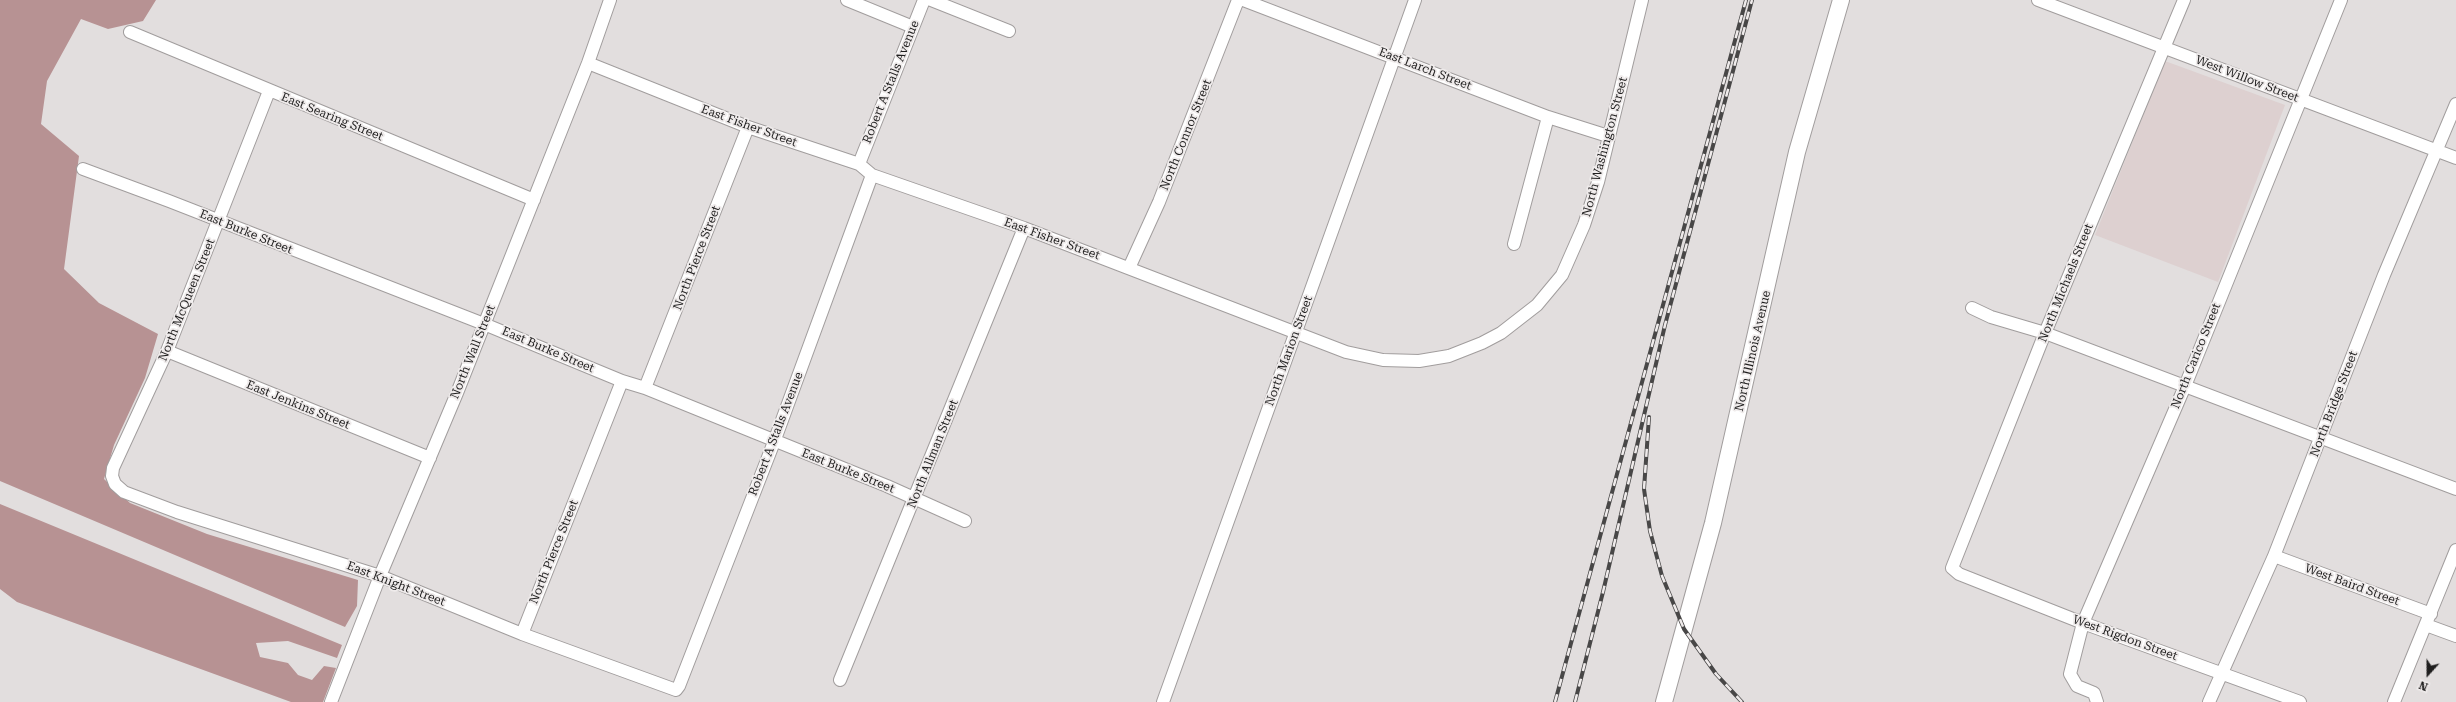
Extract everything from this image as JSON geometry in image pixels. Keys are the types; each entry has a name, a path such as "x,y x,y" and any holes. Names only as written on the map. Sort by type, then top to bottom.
{"main road":[{"name":"North Illinois Avenue","path":"1664,702 1713,523 1797,152 1841,0"}],"street":[{"name":"North Wall Street","path":"330,702 534,200 588,63 610,0"},
{"path":"847,0 913,27"},
{"name":"Robert A Stalls Avenue","path":"859,164 924,0"},
{"path":"931,0 1009,31"},
{"name":"North Connor Street","path":"1129,268 1159,202 1238,0"},
{"name":"East Larch Street","path":"1243,0 1396,57 1548,117 1608,136"},
{"name":"North Marion Street","path":"1163,702 1295,333 1396,57 1415,0"},
{"name":"North Washington Street","path":"1518,321 1537,305 1562,275 1584,225 1598,182 1641,0"},
{"name":"West Willow Street","path":"2038,0 2456,158"},
{"name":"North Michaels Street","path":"1952,568 2045,333 2162,48 2184,0"},
{"name":"North Carico Street","path":"2097,702 2094,693 2077,686 2070,674 2084,624 2184,386 2341,0"},
{"name":"East Searing Street","path":"130,32 534,200"},
{"name":"East Fisher Street","path":"588,63 748,127 859,164 872,175 1024,228 1346,352 1383,360 1420,361 1449,356 1482,343 1518,321"},
{"name":"North McQueen Street","path":"115,484 112,476 113,468 167,351 269,91"},
{"name":"North Bridge Street","path":"2209,702 2274,556 2384,277 2456,104"},
{"path":"1514,244 1548,117"},
{"name":"North Pierce Street","path":"645,388 748,127"},
{"name":"East Burke Street","path":"83,169 484,324 622,381 645,388 965,520"},
{"name":"Robert A Stalls Avenue","path":"676,690 680,686 774,442 872,175"},
{"name":"North Allman Street","path":"840,680 915,499 1024,228"},
{"path":"1972,308 1991,317 2045,333 2456,489"},
{"name":"East Jenkins Street","path":"167,351 430,458"},
{"name":"North Pierce Street","path":"522,634 622,381"},
{"name":"East Knight Street","path":"115,484 124,492 177,512 380,576 522,634 676,690"},
{"path":"2394,702 2456,550"},
{"name":"West Baird Street","path":"2274,556 2428,620 2456,636"},
{"name":"West Rigdon Street","path":"1952,568 1959,574 2084,624 2300,702"}],"shaded area":[{"path":"0,0 156,0 143,21 108,29 81,19 47,81 41,124 79,156 64,269 99,303 158,334 145,378 114,445 104,479 130,503 207,534 358,580 357,606 345,627 0,481"},
{"path":"2165,61 2285,105 2218,282 2095,235"},
{"path":"0,504 342,645 337,658 288,641 256,643 260,657 288,663 298,675 312,680 324,666 336,668 323,702 291,702 17,602 0,589"}],"railway":[{"path":"1555,702 1746,0"},
{"path":"1575,702 1603,592 1665,325 1752,0"},
{"path":"1649,417 1644,489 1650,531 1662,576 1684,629 1716,674 1742,702"}]}
